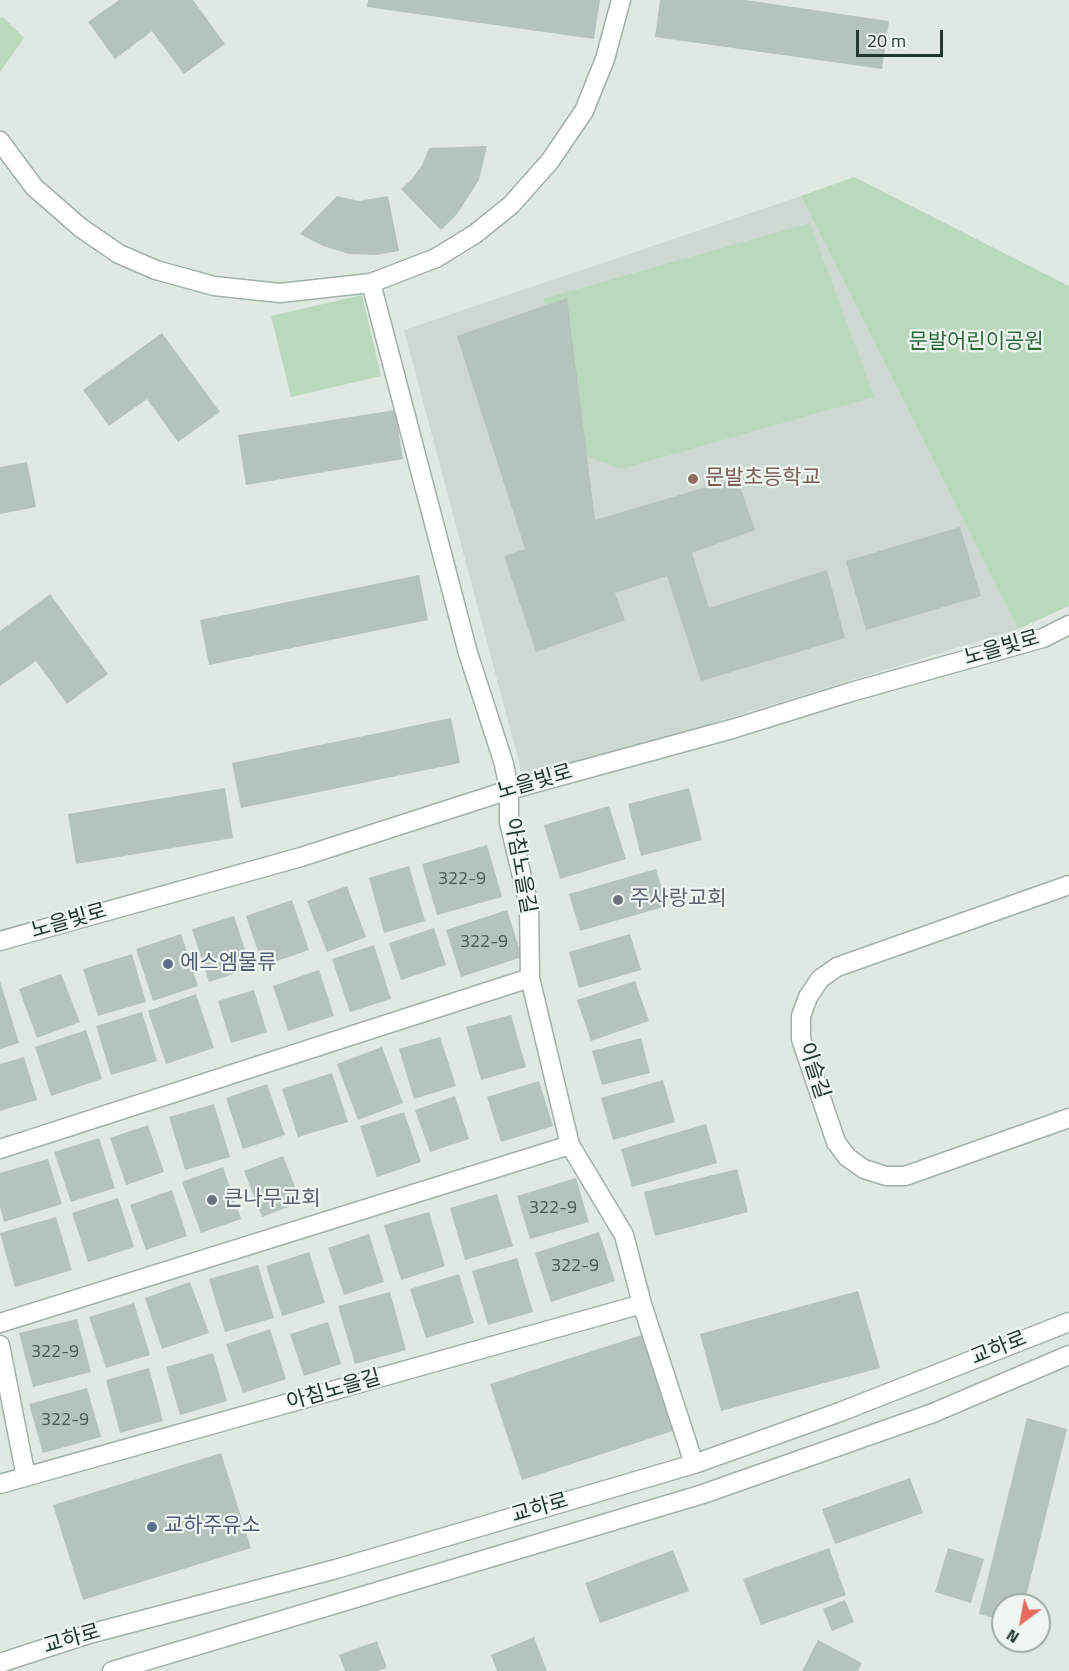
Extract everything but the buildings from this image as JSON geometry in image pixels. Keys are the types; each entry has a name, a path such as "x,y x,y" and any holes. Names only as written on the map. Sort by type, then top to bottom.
{"street":[{"path":"0,141 34,187 81,228 119,254 156,270 214,286 280,293 371,283 436,258 475,234 511,205 550,161 584,111 605,59 621,0"},
{"name":"아침노을길","path":"371,283 459,619 504,765 509,790 509,822 529,906 530,978 570,1145 624,1235 642,1304 694,1464"},
{"name":"노을빛로","path":"0,941 301,857 509,790 732,729 851,692 1043,638 1069,626"},
{"name":"이슬길","path":"1069,885 837,967 820,980 808,997 801,1016 801,1039 836,1142 847,1157 864,1169 886,1176 905,1176 1069,1118"},
{"path":"0,1149 530,978"},
{"path":"0,1323 570,1145"},
{"name":"아침노을길","path":"0,1484 642,1304"},
{"name":"교하로","path":"0,1663 89,1634 347,1566 694,1464 840,1412 1069,1322"},
{"path":"0,1345 27,1477"},
{"name":"교하로","path":"112,1671 703,1494 933,1413 1069,1355"}],"shaded area":[{"name":"문발초등학교","path":"801,196 1018,629 524,781 404,330"}],"green space":[{"path":"3,17 24,38 0,72 0,18"},
{"name":"문발어린이공원","path":"854,177 1069,286 1069,606 1018,629 801,196"},
{"path":"810,223 874,397 621,469 587,456 543,299"},
{"path":"362,295 381,376 291,397 271,316"}],"place":[{"name":"문발초등학교","path":"693,479"},
{"name":"주사랑교회","path":"618,900"},
{"name":"에스엠물류","path":"168,964"},
{"name":"큰나무교회","path":"212,1200"},
{"name":"교하주유소","path":"152,1527"}]}
